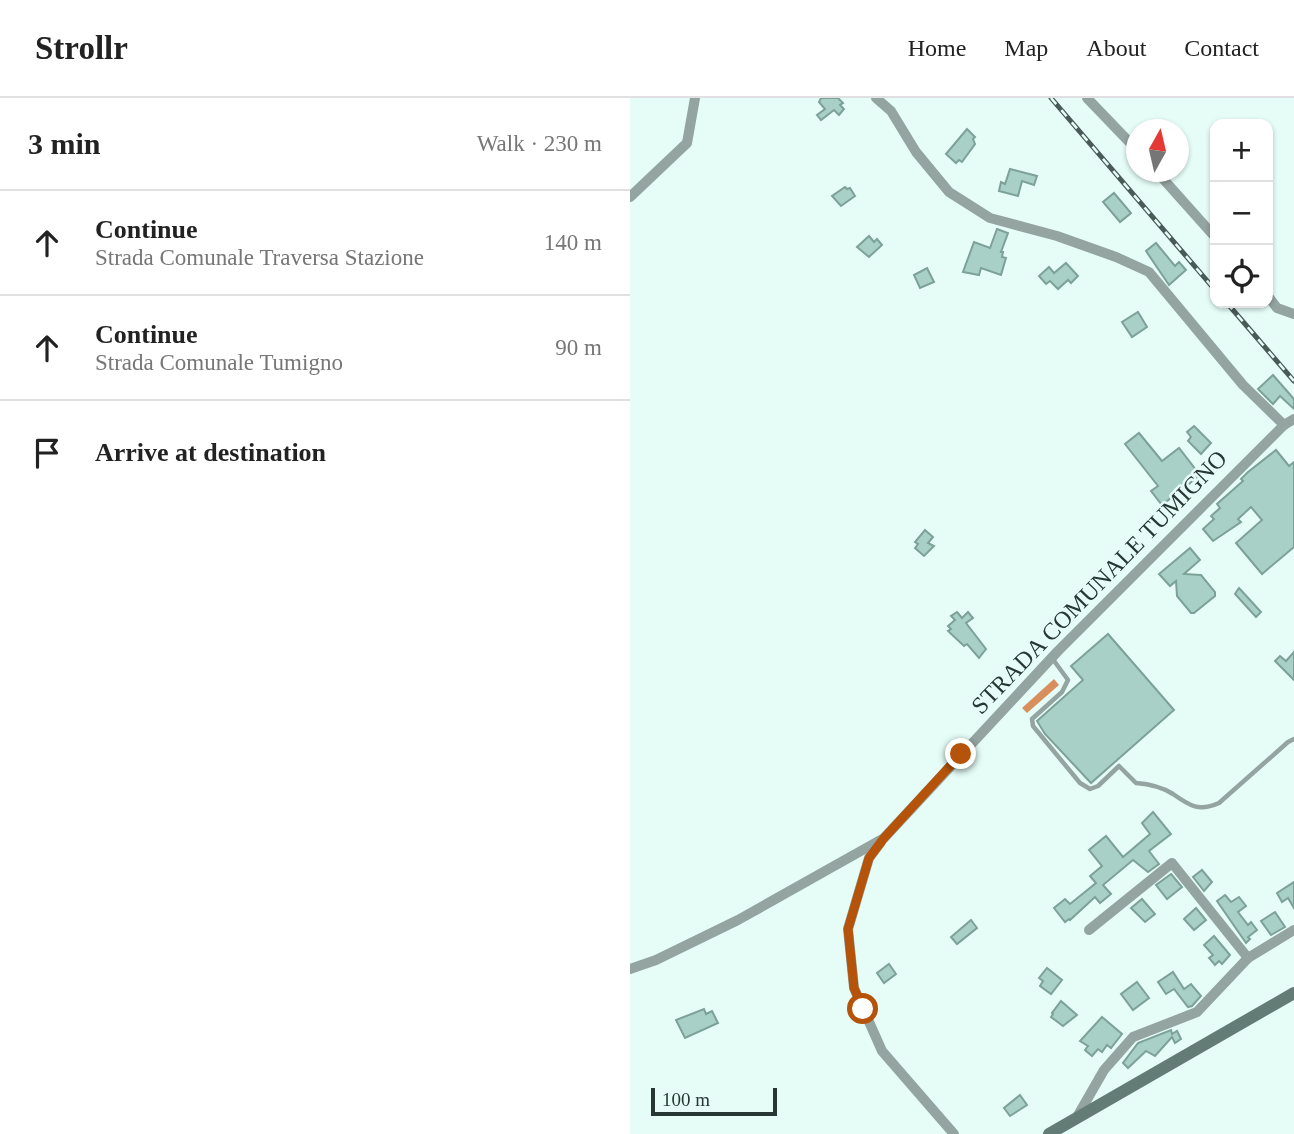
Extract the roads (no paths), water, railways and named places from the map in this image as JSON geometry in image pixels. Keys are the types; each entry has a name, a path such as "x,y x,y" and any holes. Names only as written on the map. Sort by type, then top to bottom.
{"street":[{"path":"630,197 687,143 695,98"},
{"path":"876,98 891,111 916,152 949,192 990,218 1057,236 1149,272 1243,385 1284,425"},
{"path":"1087,98 1126,139"},
{"path":"1166,182 1210,231"},
{"path":"1273,303 1277,308 1294,314"},
{"name":"STRADA COMUNALE TUMIGNO","path":"630,969 656,960 738,920 884,838 1052,658 1284,425 1294,419"},
{"path":"884,838 869,858 848,929 854,988 881,1051 954,1134"},
{"path":"1089,930 1172,863 1248,958"},
{"path":"1077,1118 1104,1070 1133,1037 1197,1012 1248,958 1294,930"},
{"path":"1049,1134 1294,993"}],"lane":[{"path":"1052,658 1068,680 1062,692 1032,719 1033,726 1080,783 1090,789 1098,786 1119,765 1136,783 1152,785 1172,793 1185,804 1195,808 1207,808 1219,803 1294,739"}],"railway":[{"path":"1051,98 1210,284"},
{"path":"1231,308 1294,381"}]}
